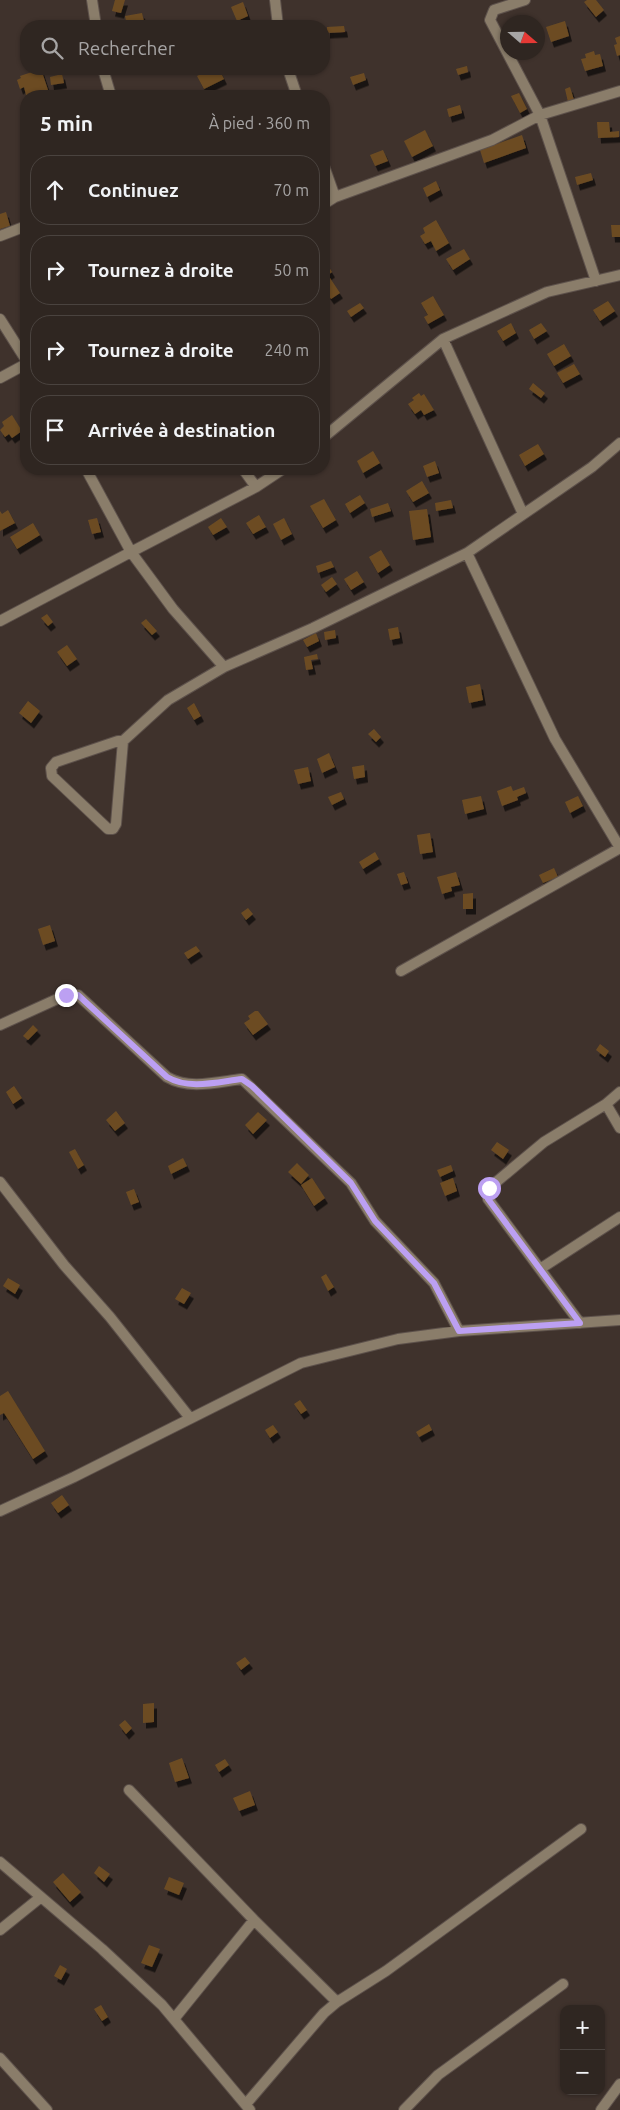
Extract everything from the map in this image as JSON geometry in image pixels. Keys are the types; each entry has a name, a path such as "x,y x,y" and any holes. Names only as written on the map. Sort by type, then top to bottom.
{"street":[{"path":"92,0 95,20"},
{"path":"275,0 277,20"},
{"path":"525,0 494,10 490,20 540,115 596,281"},
{"path":"105,75 110,90"},
{"path":"290,75 294,90"},
{"path":"330,200 492,140 540,115 620,91"},
{"path":"330,183 335,197"},
{"path":"0,236 20,228"},
{"path":"330,432 443,339 547,292 620,275"},
{"path":"0,319 20,351"},
{"path":"443,339 523,514"},
{"path":"0,378 20,367"},
{"path":"123,742 118,740 56,762 51,768 52,776 108,830 113,829 116,824 123,742 168,700 224,667 313,628 467,553 592,466 620,443"},
{"path":"89,475 131,552 174,609 224,667"},
{"path":"247,475 256,487"},
{"path":"0,621 256,487 274,475"},
{"path":"400,971 620,848 555,740 467,553"},
{"path":"0,1025 66,995 78,995 167,1077 176,1082 187,1085 242,1079 351,1183 375,1221 434,1283 459,1331"},
{"path":"580,1323 488,1199 487,1193 489,1188 544,1142 606,1104 620,1092"},
{"path":"606,1104 620,1128"},
{"path":"0,1182 64,1265 110,1317 190,1418"},
{"path":"540,1269 620,1217"},
{"path":"0,1511 74,1478 301,1363 398,1340 459,1331 620,1320"},
{"path":"129,1790 254,1920 337,2002"},
{"path":"0,1862 102,1949 162,2005 248,2107 324,2013 337,2002 386,1971 581,1829"},
{"path":"0,1930 41,1897"},
{"path":"174,2019 254,1920"},
{"path":"404,2110 438,2076 563,1984"},
{"path":"0,2058 47,2110"},
{"path":"600,2110 620,2084"}],"building":[{"path":"115,0 125,0 121,13 112,11"},
{"path":"596,0 604,10 596,17 584,2"},
{"path":"243,2 248,16 237,20 231,7"},
{"path":"142,13 144,20 126,20 125,16"},
{"path":"565,21 569,36 551,42 546,27"},
{"path":"344,26 345,32 330,33 330,27"},
{"path":"620,36 620,55 617,56 614,45 617,44 615,38"},
{"path":"594,51 595,55 600,54 603,66 585,71 581,59 586,58 585,54"},
{"path":"467,66 468,72 458,75 456,69"},
{"path":"364,73 366,80 353,85 350,77"},
{"path":"43,75 48,90 25,90 24,87 20,89 17,80 21,78 20,76"},
{"path":"62,75 64,83 51,85 50,77"},
{"path":"222,75 224,79 204,89 197,76"},
{"path":"570,87 574,100 568,102 565,89"},
{"path":"519,93 527,109 520,113 511,96"},
{"path":"460,105 462,113 449,117 447,109"},
{"path":"597,122 609,122 610,132 619,131 619,137 598,138"},
{"path":"425,130 433,146 412,157 404,141"},
{"path":"522,135 526,148 484,163 480,150"},
{"path":"383,150 388,161 375,166 370,155"},
{"path":"591,173 593,180 577,185 575,177"},
{"path":"436,181 440,190 427,197 423,188"},
{"path":"6,212 10,226 0,229 0,214"},
{"path":"436,220 449,243 436,251 431,241 425,244 420,236 425,233 423,228"},
{"path":"611,225 620,225 620,237 612,237"},
{"path":"464,249 470,259 453,270 446,259"},
{"path":"330,278 340,293 331,299 330,298"},
{"path":"433,296 444,315 428,324 424,317 428,315 421,303"},
{"path":"608,301 615,311 600,321 593,310"},
{"path":"360,303 364,308 351,317 347,311"},
{"path":"511,323 516,333 503,341 497,331"},
{"path":"541,323 547,331 534,339 529,330"},
{"path":"564,344 571,356 554,366 547,354"},
{"path":"574,364 580,374 563,383 557,373"},
{"path":"533,383 545,393 541,398 529,389"},
{"path":"419,393 421,396 424,394 434,410 424,415 421,410 415,414 408,404"},
{"path":"12,415 20,428 20,432 12,438 9,434 5,437 0,430 4,426 2,422"},
{"path":"538,444 544,454 525,466 519,455"},
{"path":"373,451 380,463 363,473 357,461"},
{"path":"435,461 439,473 427,477 423,466"},
{"path":"422,481 429,493 413,502 406,491"},
{"path":"360,495 365,503 350,513 345,504"},
{"path":"324,499 336,520 323,528 310,506"},
{"path":"451,500 453,508 436,511 435,503"},
{"path":"388,503 391,511 372,517 370,509"},
{"path":"427,509 431,537 413,540 409,511"},
{"path":"8,510 15,523 0,531 0,511 2,514"},
{"path":"259,515 266,527 253,534 246,523"},
{"path":"97,518 101,532 92,534 88,520"},
{"path":"221,518 227,527 213,535 208,527"},
{"path":"284,518 292,534 281,540 273,524"},
{"path":"33,523 40,535 17,549 10,537"},
{"path":"381,550 390,565 378,573 369,557"},
{"path":"331,561 334,567 318,573 316,566"},
{"path":"357,571 364,582 351,590 344,579"},
{"path":"332,577 337,584 326,592 321,585"},
{"path":"47,614 53,622 48,626 41,618"},
{"path":"146,619 157,631 152,635 141,623"},
{"path":"398,627 400,638 390,640 388,629"},
{"path":"335,630 336,638 325,640 324,632"},
{"path":"316,633 319,641 307,647 303,640"},
{"path":"67,645 77,659 67,666 57,652"},
{"path":"317,654 318,659 311,660 313,669 306,670 304,657"},
{"path":"480,684 483,700 469,703 466,687"},
{"path":"28,701 40,711 31,723 19,713"},
{"path":"194,703 201,716 194,720 187,708"},
{"path":"374,729 381,737 376,742 368,734"},
{"path":"329,753 335,767 322,773 317,759"},
{"path":"364,765 365,777 354,779 352,767"},
{"path":"308,767 311,781 298,784 294,770"},
{"path":"511,786 513,791 524,787 526,793 517,797 518,800 502,806 497,791"},
{"path":"341,792 344,799 332,805 328,797"},
{"path":"481,796 484,809 465,814 462,800"},
{"path":"578,796 583,806 570,813 565,802"},
{"path":"430,833 433,852 420,854 417,835"},
{"path":"375,852 379,859 363,869 359,862"},
{"path":"554,868 558,877 543,883 539,875"},
{"path":"404,872 408,883 401,885 397,874"},
{"path":"456,872 460,885 451,887 452,891 442,894 437,877"},
{"path":"473,893 473,909 463,909 463,894"},
{"path":"248,908 253,914 246,920 241,913"},
{"path":"50,925 55,941 43,945 38,929"},
{"path":"196,946 200,951 188,959 184,953"},
{"path":"258,1011 268,1024 253,1035 244,1023 250,1019 248,1016"},
{"path":"33,1025 38,1030 28,1040 23,1036"},
{"path":"600,1044 609,1051 605,1057 596,1050"},
{"path":"14,1086 22,1098 13,1104 6,1092"},
{"path":"116,1111 125,1123 115,1131 106,1120"},
{"path":"258,1112 267,1120 253,1134 245,1125"},
{"path":"497,1142 509,1150 503,1159 491,1150"},
{"path":"75,1149 84,1165 78,1169 69,1152"},
{"path":"183,1158 187,1166 171,1174 168,1166"},
{"path":"297,1163 309,1175 301,1184 288,1172"},
{"path":"451,1165 453,1171 440,1177 437,1170"},
{"path":"312,1178 325,1198 314,1206 301,1185"},
{"path":"453,1178 457,1191 445,1196 440,1183"},
{"path":"134,1189 139,1202 131,1205 126,1192"},
{"path":"326,1274 334,1287 328,1291 321,1277"},
{"path":"8,1278 20,1285 15,1294 3,1286"},
{"path":"182,1288 191,1293 184,1304 175,1299"},
{"path":"8,1391 45,1451 33,1459 4,1413 0,1415 0,1396"},
{"path":"300,1400 307,1410 301,1414 294,1404"},
{"path":"429,1424 432,1430 419,1437 416,1432"},
{"path":"273,1425 278,1432 270,1438 265,1430"},
{"path":"62,1495 69,1505 58,1513 51,1503"},
{"path":"245,1657 250,1663 241,1670 236,1663"},
{"path":"154,1703 154,1722 143,1723 143,1704"},
{"path":"125,1720 132,1728 126,1734 119,1725"},
{"path":"182,1758 189,1778 175,1782 169,1763"},
{"path":"225,1759 229,1765 219,1772 215,1765"},
{"path":"250,1791 255,1805 239,1811 233,1798"},
{"path":"99,1866 110,1874 104,1882 94,1873"},
{"path":"63,1873 81,1892 70,1902 53,1882"},
{"path":"169,1877 184,1883 179,1895 164,1889"},
{"path":"149,1945 160,1949 152,1967 141,1963"},
{"path":"60,1965 67,1969 61,1980 54,1976"},
{"path":"101,2005 108,2017 102,2021 94,2009"}],"route":[{"path":"66,995 78,995 87,1002 167,1077 176,1082 187,1085 242,1079 252,1086 351,1183 375,1221 434,1283 459,1331 580,1323 488,1199 487,1193 489,1188"}]}
